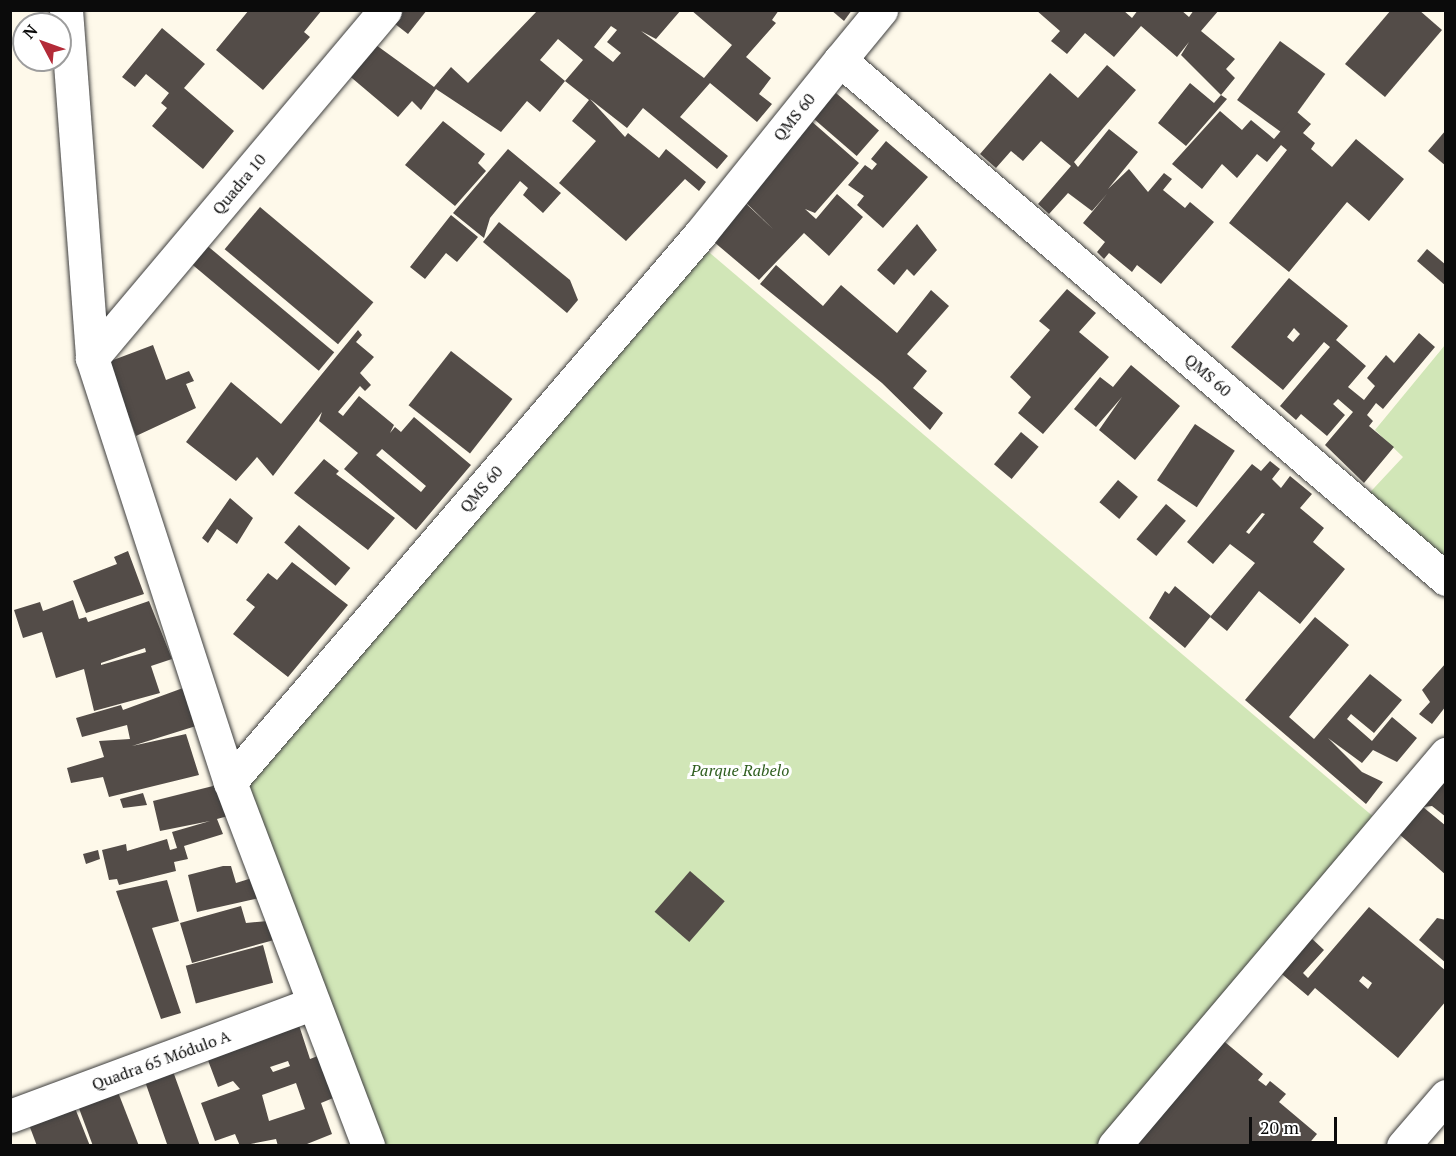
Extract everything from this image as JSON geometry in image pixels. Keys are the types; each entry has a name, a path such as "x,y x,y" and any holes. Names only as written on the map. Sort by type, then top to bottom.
{"street":[{"path":"66,10 92,358 230,782 311,1004 368,1146"},
{"name":"Quadra 10","path":"92,358 385,10"},
{"path":"840,60 881,10"},
{"name":"QMS 60","path":"230,782 700,234 840,60 1446,579"},
{"path":"1114,1146 1446,754"},
{"name":"Quadra 65 Módulo A","path":"10,1116 311,1004"},
{"path":"1403,1146 1446,1096"}],"green space":[{"name":"Parque Rabelo","path":"697,242 1382,824 1101,1145 385,1146 237,784"},
{"path":"1445,345 1445,554 1435,566 1360,503 1403,457 1375,430"}],"building":[{"path":"249,10 322,10 304,32 310,37 263,90 216,50"},
{"path":"398,10 427,10 408,34 390,20"},
{"path":"538,10 681,10 656,39 641,31 704,78 732,45 691,10 779,10 772,20 776,23 746,57 771,78 759,94 772,104 757,122 710,83 680,117 728,156 717,169 643,108 627,128 590,99 625,137 628,133 659,158 666,149 706,182 699,191 685,179 626,241 559,183 596,141 572,121 589,100 565,81 540,112 527,101 501,132 436,89 421,110 412,101 398,117 346,73 376,45 434,87 451,67 468,83","holes":["611,26 617,30 607,42 621,53 613,62 594,47","558,39 583,60 565,81 540,60"]},
{"path":"831,10 852,10 844,21"},
{"path":"1036,10 1123,10 1132,18 1138,10 1181,10 1189,17 1194,10 1219,10 1201,31 1235,59 1226,69 1235,78 1221,95 1181,55 1189,42 1177,57 1141,26 1114,57 1085,33 1067,54 1051,41 1060,31"},
{"path":"1391,10 1419,10 1442,30 1385,97 1345,64"},
{"path":"162,28 205,64 184,88 234,131 203,169 152,126 167,108 161,103 169,93 146,74 135,87 122,77"},
{"path":"1280,41 1325,74 1282,133 1237,100"},
{"path":"1107,65 1136,90 1074,162 1078,167 1109,129 1138,152 1108,189 1129,169 1148,192 1164,173 1172,179 1163,190 1185,208 1190,202 1214,222 1161,284 1137,265 1132,272 1109,253 1104,259 1097,252 1105,242 1083,223 1107,194 1092,211 1068,193 1049,214 1038,204 1071,166 1041,141 1023,161 1011,151 996,168 980,154 1050,73 1078,98"},
{"path":"1190,83 1214,103 1221,95 1227,99 1186,146 1158,123"},
{"path":"836,93 879,130 857,156 814,119"},
{"path":"1220,111 1242,130 1251,120 1274,139 1297,112 1311,124 1303,133 1315,143 1311,149 1332,167 1356,139 1404,179 1369,221 1347,202 1289,272 1229,223 1287,150 1281,145 1267,162 1257,154 1237,178 1222,164 1202,189 1172,164"},
{"path":"810,120 859,163 815,213 805,209 816,219 837,194 863,217 829,256 804,233 759,280 707,236 740,198 773,229 737,194"},
{"path":"443,121 485,154 478,163 486,171 455,206 405,165"},
{"path":"1446,130 1446,166 1428,151"},
{"path":"886,141 928,177 883,228 857,205 864,196 848,185 865,165 872,170 877,164 871,159"},
{"path":"508,149 561,193 543,213 523,195 528,188 520,181 490,218 484,238 453,213"},
{"path":"260,207 373,302 338,344 225,249"},
{"path":"451,215 478,237 457,262 446,253 425,279 410,267"},
{"path":"499,222 570,280 578,300 567,313 483,242"},
{"path":"917,224 937,250 914,276 907,269 894,285 877,270"},
{"path":"204,243 334,352 319,371 189,261"},
{"path":"1427,249 1446,265 1446,286 1417,261"},
{"path":"776,265 823,306 841,285 897,333 931,290 949,306 907,354 927,371 913,388 943,413 930,430 882,383 760,284"},
{"path":"1289,278 1348,326 1336,340 1366,366 1348,387 1364,400 1375,386 1367,378 1386,355 1394,363 1419,333 1435,347 1383,409 1376,403 1367,415 1373,421 1369,426 1394,447 1364,483 1325,445 1353,412 1338,399 1333,404 1345,415 1327,436 1301,414 1296,420 1280,406 1330,347 1324,342 1283,390 1231,347","holes":["1294,328 1300,334 1293,342 1287,337"]},
{"path":"1067,289 1096,313 1079,332 1109,357 1043,434 1018,413 1031,397 1010,377 1050,330 1039,321"},
{"path":"358,330 362,335 356,342 374,357 360,373 371,385 365,391 360,386 338,412 343,416 359,396 394,425 390,433 395,427 401,432 414,417 471,465 416,530 344,469 358,453 319,421 322,412 273,476 257,457 236,481 186,442 231,382 281,424","holes":["382,449 426,486 421,492 376,455"]},
{"path":"153,345 166,380 189,371 194,381 186,384 196,408 136,436 108,362"},
{"path":"451,351 512,399 470,453 409,405"},
{"path":"1131,365 1180,406 1135,460 1099,430 1122,397 1096,427 1074,409 1100,377 1113,387"},
{"path":"1195,424 1235,451 1197,507 1157,480"},
{"path":"1021,432 1039,447 1012,479 994,464"},
{"path":"324,459 339,471 336,474 395,518 368,550 294,493"},
{"path":"1270,461 1280,469 1272,479 1281,488 1290,476 1312,494 1300,508 1324,528 1313,542 1345,569 1300,624 1259,591 1227,631 1210,617 1255,563 1230,544 1213,564 1187,542 1252,464 1261,471","holes":["1262,513 1265,514 1249,534 1246,532"]},
{"path":"1118,480 1138,497 1119,519 1099,502"},
{"path":"230,498 253,518 237,544 217,529 208,543 202,538"},
{"path":"1166,504 1186,521 1156,556 1136,539"},
{"path":"299,525 350,568 336,586 284,543"},
{"path":"128,551 144,594 86,613 73,581 117,564 114,557"},
{"path":"292,562 348,605 288,677 233,634 255,607 246,600 268,573 277,580"},
{"path":"1175,586 1211,616 1185,648 1149,618 1165,591 1169,594"},
{"path":"73,600 79,619 86,617 88,622 149,601 172,659 151,666 160,693 94,711 84,669 56,678 42,632 23,638 14,610 40,602 43,611","holes":["145,648 146,652 101,665 101,663"]},
{"path":"1315,617 1349,645 1289,717 1314,739 1370,674 1402,700 1374,733 1351,714 1347,719 1372,741 1392,717 1417,738 1397,762 1373,750 1362,763 1328,738 1362,772 1383,782 1366,804 1245,700"},
{"path":"1446,663 1446,706 1432,724 1419,714 1430,702 1422,690"},
{"path":"183,688 196,726 132,746 186,734 199,775 109,797 103,777 71,783 67,768 104,757 99,741 130,739 127,725 82,737 76,718 121,705 123,710"},
{"path":"1446,774 1446,817 1432,806 1423,807 1446,826 1446,875 1399,834"},
{"path":"217,785 228,816 217,819 223,834 184,846 188,859 174,862 176,871 119,885 117,879 109,880 102,850 126,844 127,851 167,839 170,850 177,848 172,832 210,821 160,831 153,801"},
{"path":"143,793 147,805 123,808 120,799"},
{"path":"98,850 100,859 86,864 83,854"},
{"path":"231,866 236,883 252,878 259,898 197,912 188,875"},
{"path":"690,871 725,901 689,942 655,912"},
{"path":"167,880 179,921 152,928 181,1013 161,1019 116,891"},
{"path":"241,906 246,923 268,921 274,940 192,963 180,923"},
{"path":"1369,907 1446,971 1446,1001 1398,1058 1315,988 1308,996 1277,970 1308,935 1324,950 1303,973 1308,978","holes":["1363,976 1372,983 1368,989 1359,981"]},
{"path":"1437,918 1446,920 1446,963 1419,940"},
{"path":"263,945 273,983 196,1003 186,966"},
{"path":"296,1016 310,1059 323,1054 338,1096 321,1103 332,1134 302,1146 278,1146 276,1139 240,1146 235,1134 215,1141 201,1103 240,1089 233,1081 218,1087 206,1055","holes":["288,1061 290,1066 273,1072 270,1067","296,1083 305,1109 269,1121 262,1095"]},
{"path":"1219,1037 1263,1074 1258,1080 1266,1086 1270,1081 1286,1094 1279,1102 1317,1134 1307,1146 1125,1146"},
{"path":"170,1063 200,1146 163,1146 167,1144 142,1073"},
{"path":"116,1087 139,1146 93,1146 77,1103"},
{"path":"71,1098 90,1146 37,1146 28,1122"}]}
